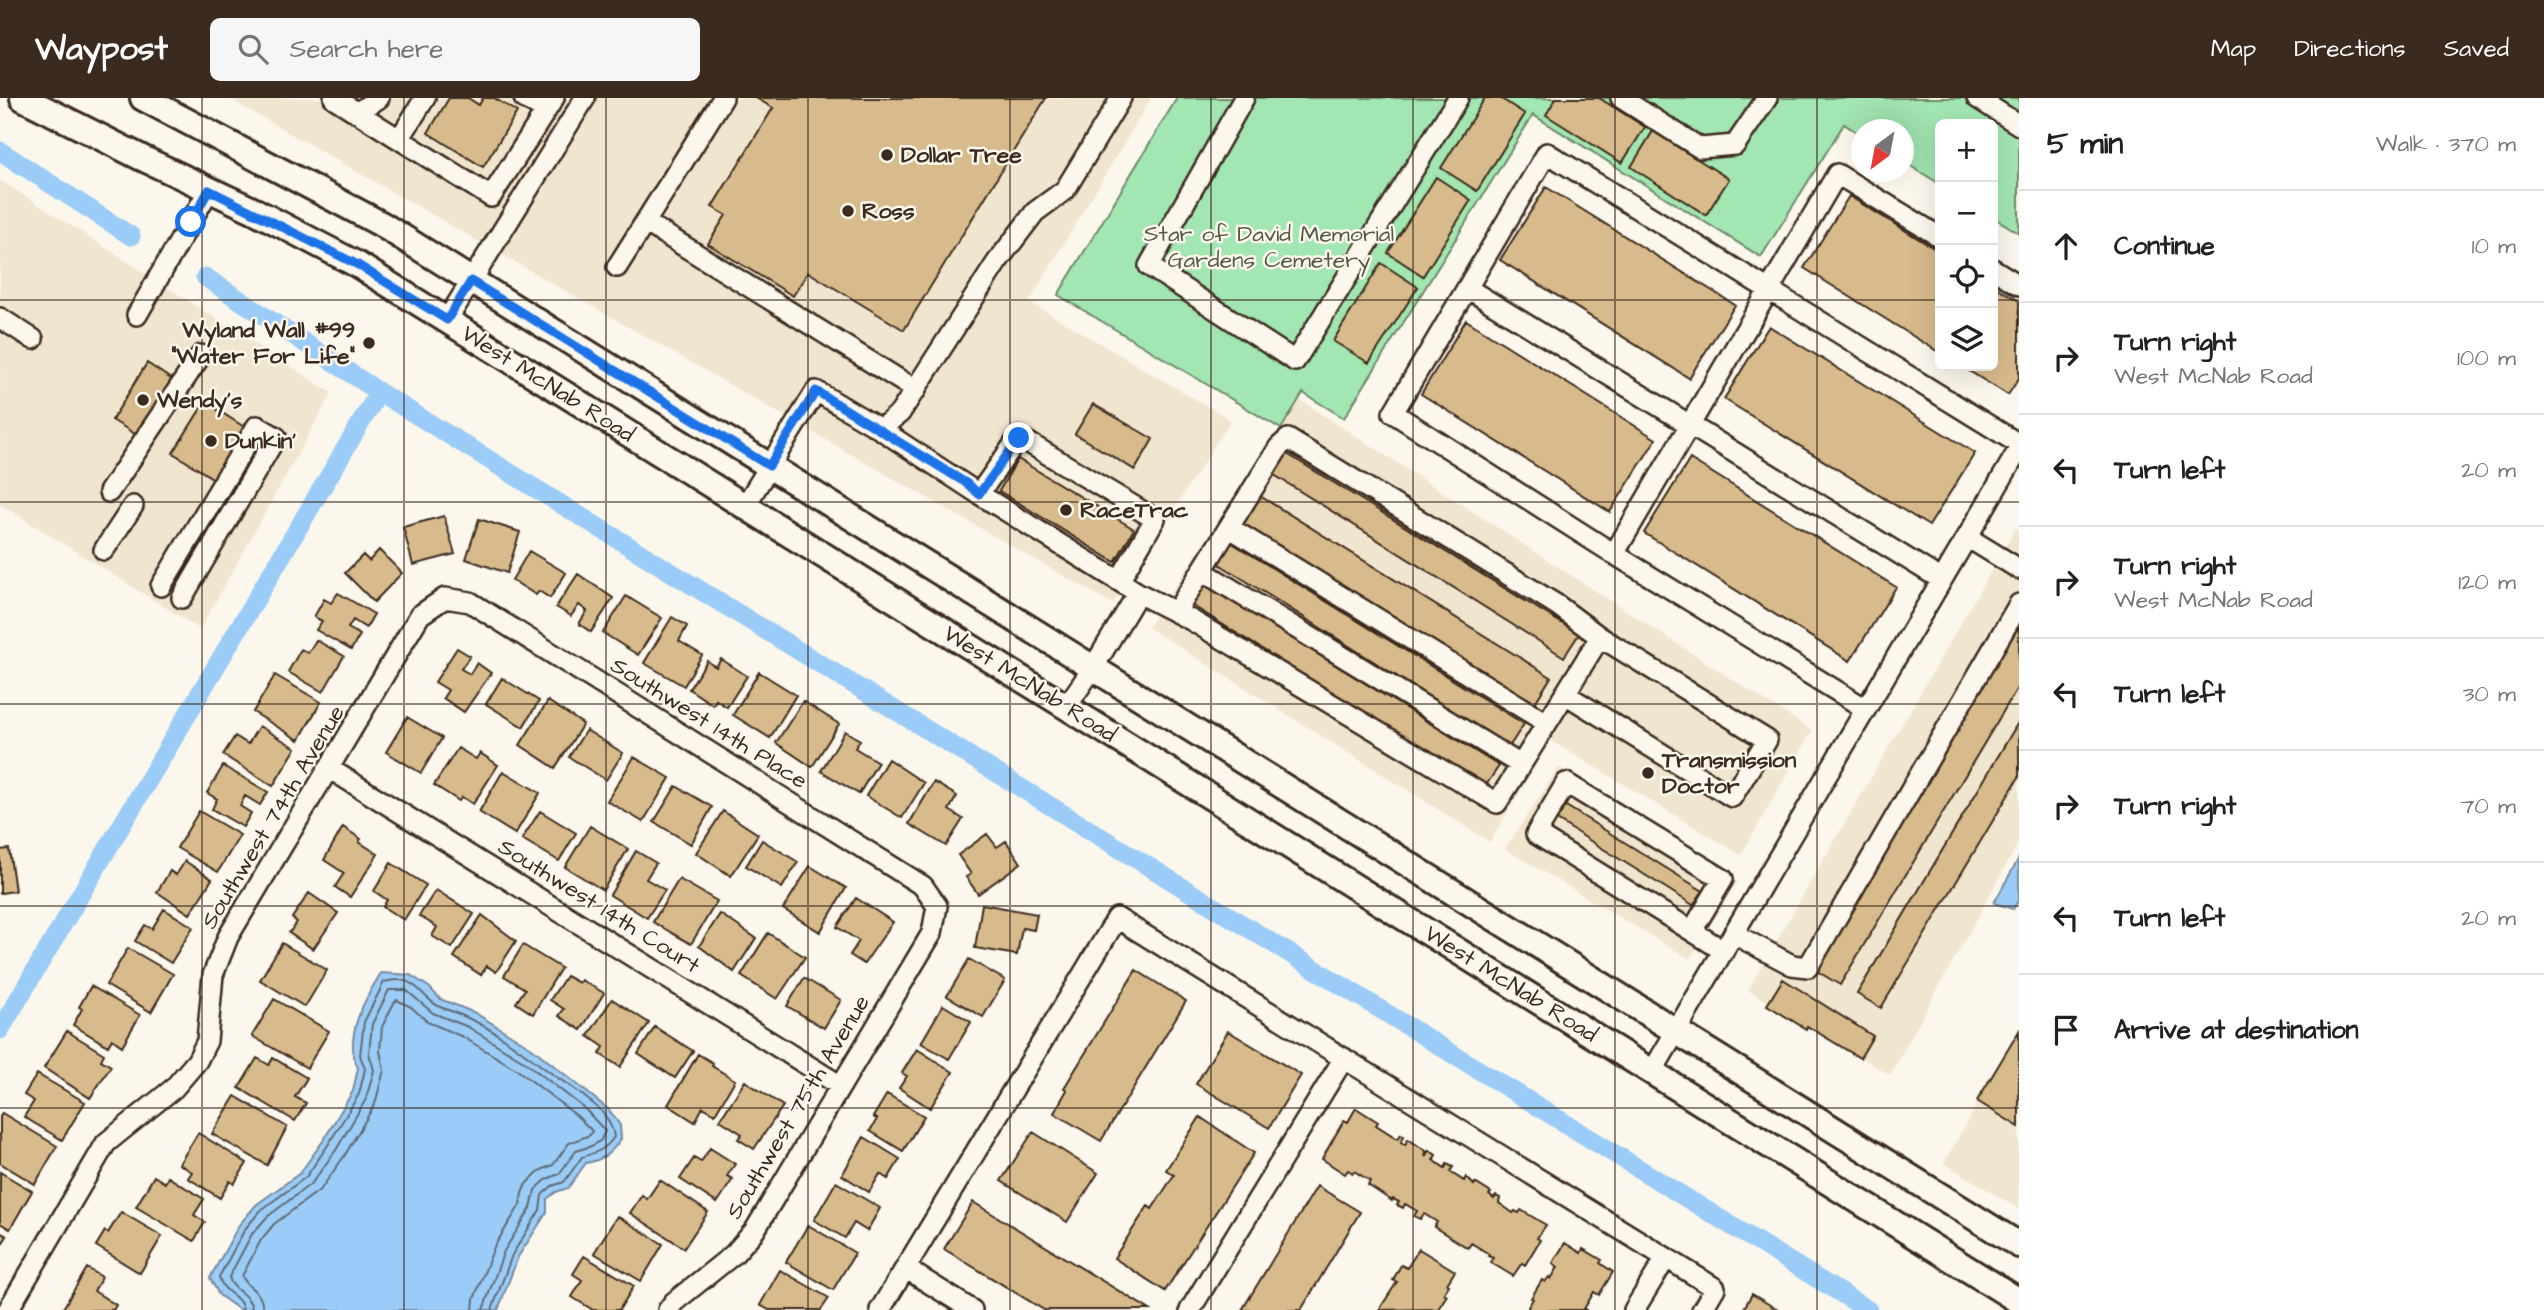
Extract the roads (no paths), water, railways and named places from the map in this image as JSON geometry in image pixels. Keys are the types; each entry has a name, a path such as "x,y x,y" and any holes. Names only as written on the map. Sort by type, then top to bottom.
{"main road":[{"name":"West McNab Road","path":"23,98 358,265 2019,1300"},
{"name":"West McNab Road","path":"143,98 174,105 381,225 2019,1245"}],"street":[{"path":"334,98 358,113 405,131 512,216"},
{"path":"358,113 379,98"},
{"path":"405,131 425,98"},
{"path":"405,131 421,122 435,98"},
{"path":"491,197 550,105 524,98"},
{"path":"447,320 585,98"},
{"path":"617,267 723,98"},
{"path":"880,429 900,413 997,262 1035,212 1065,190 1121,98"},
{"path":"1244,98 1149,266 1295,361 1458,98"},
{"path":"1621,98 1700,148 1735,145 1767,98"},
{"path":"1977,98 2019,125"},
{"path":"1652,1072 1729,942 1942,580 2019,446 1547,153 1393,413 1614,554 1866,709"},
{"path":"1614,554 1837,174 1935,234"},
{"path":"137,315 209,190"},
{"path":"645,222 916,390"},
{"path":"1998,272 2019,285"},
{"path":"1467,288 1942,580"},
{"path":"0,318 33,339"},
{"path":"110,492 201,355"},
{"path":"745,506 816,391 1119,581 1176,612 1497,803 1600,636"},
{"path":"161,586 257,426 276,437 182,598"},
{"path":"979,494 1019,438 1155,519 1119,581"},
{"path":"1176,612 1279,447 1289,439 1558,605 1600,636 1767,740 1732,797 1565,694"},
{"path":"104,550 133,506"},
{"path":"1230,528 1547,723"},
{"path":"1967,537 2019,569"},
{"path":"1202,571 1521,765"},
{"path":"1066,707 1139,593"},
{"name":"Southwest 74th Avenue","path":"8,1310 106,1143 174,1088 197,1061 207,1041 213,975 228,937 420,615 445,598"},
{"name":"Southwest 14th Place","path":"445,598 470,602 923,886 937,906"},
{"path":"1692,931 1723,879 1566,783 1536,834 1692,931 1792,965 1808,967 2019,604"},
{"name":"Southwest 14th Court","path":"330,769 841,1086"},
{"name":"Southwest 75th Avenue","path":"668,1310 734,1254 755,1230 932,933 937,906"},
{"path":"880,1310 1117,918 1715,1288 1702,1310"},
{"path":"1190,1310 1344,1058"},
{"path":"1634,1310 1666,1258"},
{"path":"905,1268 972,1310"},
{"path":"2012,1310 2019,1300"}],"water":[{"path":"2019,858 2019,899 2013,909 1994,903"},
{"path":"381,973 410,975 429,987 440,999 475,1013 532,1048 609,1110 620,1125 621,1139 606,1155 586,1163 568,1188 547,1199 547,1212 518,1257 498,1310 240,1310 219,1295 210,1278 239,1225 256,1205 300,1173 353,1091 358,1068 354,1056 354,1032 362,1007"}],"waterway":[{"path":"0,151 131,236"},
{"path":"205,277 379,392 1868,1310"},
{"path":"0,1030 379,392"}],"place":[{"name":"Dollar Tree","path":"887,155"},
{"name":"Ross","path":"848,211"},
{"name":"Wyland Wall #99 \"Water For Life\"","path":"369,343"},
{"name":"Wendy's","path":"143,400"},
{"name":"Dunkin'","path":"211,441"},
{"name":"RaceTrac","path":"1066,510"},
{"name":"Transmission Doctor","path":"1648,773"}],"park label":[{"name":"Star of David Memorial Gardens Cemetery","path":"1269,247"}]}
